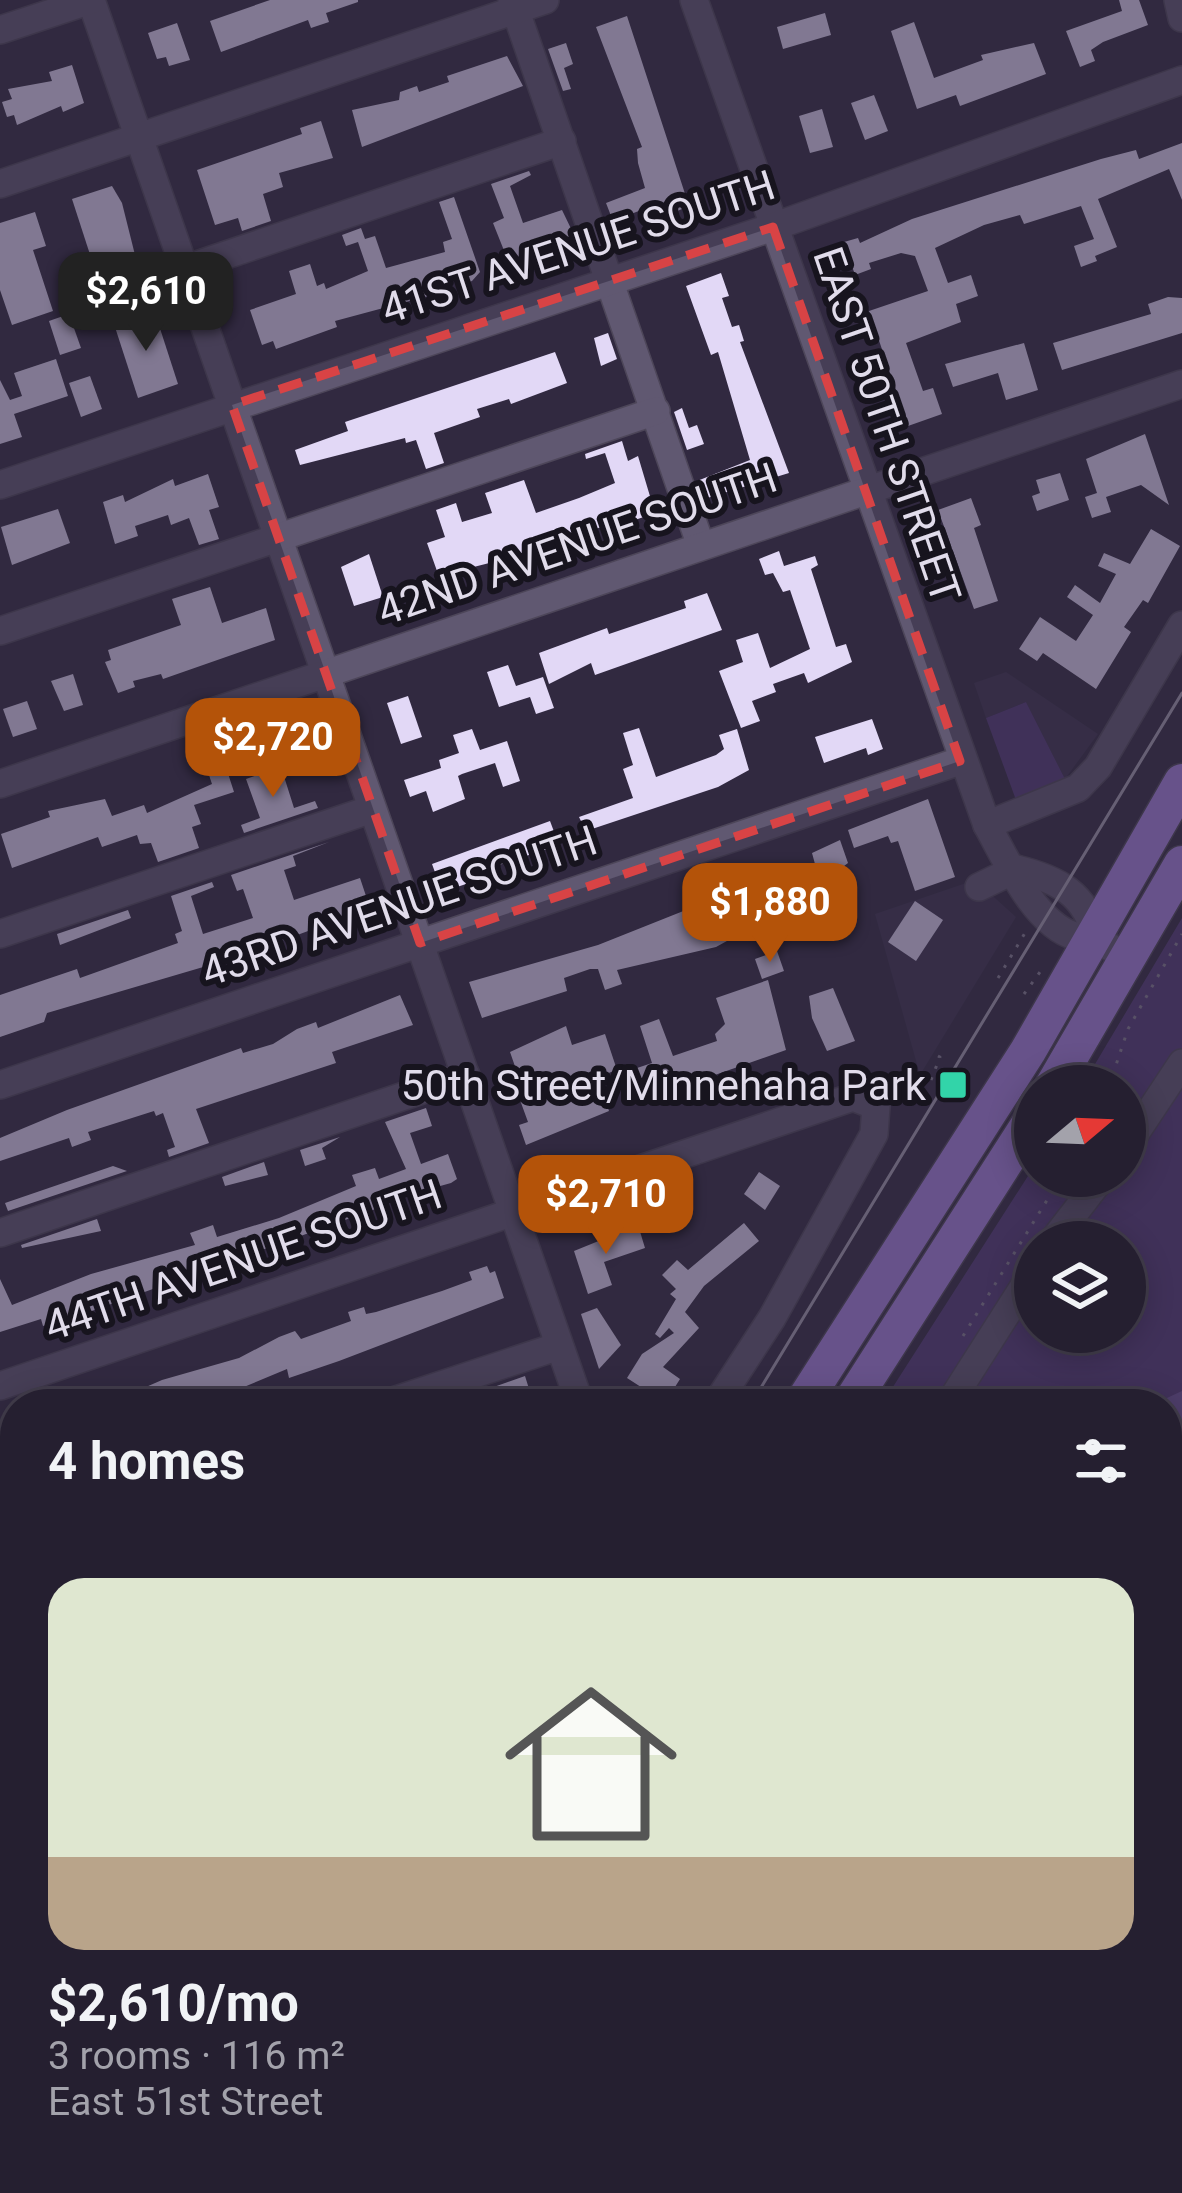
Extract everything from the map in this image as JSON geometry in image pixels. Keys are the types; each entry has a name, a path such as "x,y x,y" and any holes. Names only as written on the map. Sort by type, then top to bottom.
{"highway":[{"path":"1062,1065 1182,782"},
{"path":"812,1389 1112,947 1182,863"},
{"path":"860,1389 1014,1148"}],"street":[{"path":"0,30 91,0 575,1389"},
{"path":"0,184 513,5 545,0"},
{"name":"EAST 50TH STREET","path":"694,0 960,761 987,825 1016,869"},
{"path":"1178,0 1182,18"},
{"path":"513,5 700,546"},
{"name":"41ST AVENUE SOUTH","path":"0,485 773,227 1181,81"},
{"path":"185,269 562,141"},
{"name":"42ND AVENUE SOUTH","path":"0,784 1182,384"},
{"path":"0,631 656,411"},
{"path":"987,825 1078,788 1098,767 1182,625"},
{"name":"43RD AVENUE SOUTH","path":"0,1085 960,761"},
{"path":"0,934 372,809"},
{"path":"988,894 1016,869 1047,877 1076,894 1090,909 1112,947"},
{"path":"1146,1117 1182,1063"},
{"path":"0,1233 466,1075"},
{"name":"44TH AVENUE SOUTH","path":"0,1385 853,1097 876,1106 874,1134 795,1277 725,1389"},
{"path":"1068,1221 1087,1197"},
{"path":"959,1389 1014,1302"},
{"path":"429,1389 559,1346"}],"path":[{"path":"998,978 1028,925"},
{"path":"1116,1065 1128,1029 1182,934"},
{"path":"1024,994 1046,966"},
{"path":"931,1080 940,1058 936,1055"},
{"path":"953,1353 1049,1197"}],"highlighted area":[{"path":"773,227 960,761 420,943 232,405"}],"shaded area":[{"path":"1006,672 1098,734 1065,779 1026,702 986,718 974,683"},
{"path":"1026,702 1065,779 1016,800 986,718"},
{"path":"975,880 1016,917 920,1075 875,914"},
{"path":"1182,918 1182,1389 892,1389 1015,1197 1146,1197 1146,1065 1094,1065"}],"building":[{"path":"270,0 358,2 326,13 329,22 311,28 308,20 221,52 210,21"},
{"path":"1119,0 1139,0 1148,25 1103,42 1091,50 1095,61 1080,67 1066,31 1122,11"},
{"path":"825,13 831,35 783,49 777,27"},
{"path":"627,16 689,206 654,221 649,207 613,221 606,203 645,188 638,163 637,149 642,147 596,27"},
{"path":"914,22 934,78 983,60 981,55 1034,43 1046,74 960,106 956,95 917,109 891,31"},
{"path":"177,23 190,60 169,66 166,57 157,59 148,33"},
{"path":"566,43 573,64 564,68 571,89 563,91 548,49"},
{"path":"507,56 523,86 362,147 352,110 399,100 400,92 417,86 419,92 449,82 447,76"},
{"path":"72,65 84,103 63,112 61,106 17,125 14,115 7,117 2,102 12,99 8,89 52,81 49,72"},
{"path":"874,95 888,131 865,140 851,103"},
{"path":"822,109 833,147 810,153 799,116"},
{"path":"321,121 333,158 279,173 283,187 263,194 271,221 242,231 238,218 215,225 197,170 302,134 300,128"},
{"path":"1182,143 1182,200 1169,169 1098,199 1117,247 1095,256 1097,261 1081,267 1074,246 1094,239 1081,206 1024,224 1020,215 984,225 935,248 948,283 971,275 978,296 956,304 961,322 906,343 923,391 933,388 942,414 908,426 869,311 928,291 915,256 901,253 869,263 871,269 855,275 844,242 858,238 860,243 912,219 1101,159 1136,150 1139,159"},
{"path":"529,171 531,175 510,186 523,223 562,210 576,239 573,247 511,268 493,223 504,218 491,184"},
{"path":"112,186 122,203 136,259 96,273 72,199"},
{"path":"454,197 480,272 472,281 457,286 454,279 425,289 428,296 335,321 337,327 276,349 273,341 262,345 250,310 296,294 289,271 310,264 317,286 324,283 326,289 368,271 358,242 346,246 342,235 361,228 365,239 375,236 386,268 445,252 443,242 452,239 439,202"},
{"path":"35,212 46,246 33,250 53,311 12,325 0,290 0,223"},
{"path":"721,273 729,296 722,298 732,327 739,325 744,341 740,342 789,473 704,499 697,481 750,460 718,352 711,355 686,286"},
{"path":"1182,298 1182,333 1062,370 1053,343 1151,314 1148,304"},
{"path":"154,310 178,384 138,398 114,324"},
{"path":"69,314 81,348 60,355 49,321"},
{"path":"608,333 617,359 601,366 594,338"},
{"path":"1024,343 1038,390 1006,400 998,373 953,387 945,364"},
{"path":"555,352 567,383 511,404 509,399 477,409 480,417 434,433 444,463 426,469 416,440 406,443 405,438 300,465 295,450 348,431 345,422"},
{"path":"56,359 68,396 14,414 22,437 0,444 0,380 10,400 22,396 14,373"},
{"path":"90,376 102,409 81,417 69,383"},
{"path":"682,408 689,428 697,425 704,444 687,450 674,412"},
{"path":"1145,434 1169,505 1141,485 1106,497 1111,512 1092,518 1085,497 1097,493 1086,459"},
{"path":"622,441 628,461 638,456 655,513 635,520 633,514 549,548 450,573 448,567 437,571 427,543 445,537 436,510 456,503 462,522 492,513 485,493 524,480 536,513 579,498 615,483 605,453 586,459 585,454"},
{"path":"1060,473 1069,500 1037,511 1032,496 1040,493 1036,480"},
{"path":"208,474 219,507 209,510 219,539 199,545 189,518 171,525 168,515 135,526 138,536 115,544 103,502 123,495 125,502 173,479 175,486"},
{"path":"971,498 981,525 974,528 998,601 974,609 938,510"},
{"path":"58,509 70,543 12,565 1,527"},
{"path":"1151,529 1180,546 1148,603 1143,600 1124,627 1131,632 1096,689 1043,653 1037,661 1019,649 1040,617 1076,641 1093,615 1067,597 1075,585 1100,603 1116,574 1098,566 1104,553 1130,564"},
{"path":"779,551 784,566 815,556 818,565 811,569 836,647 846,644 852,662 808,683 804,673 773,684 776,692 752,701 760,721 741,728 719,671 743,662 736,640 758,633 770,668 810,649 790,590 783,592 773,573 765,575 759,559"},
{"path":"369,554 383,597 354,606 341,567"},
{"path":"210,587 222,623 266,608 275,640 163,679 161,674 133,681 135,687 118,693 105,662 111,660 108,650 181,625 172,599"},
{"path":"707,593 722,630 595,675 591,663 549,684 539,653 607,628 609,634 686,608 684,601"},
{"path":"508,665 516,686 543,677 554,708 536,714 530,697 499,707 487,672"},
{"path":"73,674 83,705 64,711 51,681"},
{"path":"408,696 422,737 401,744 387,703"},
{"path":"27,701 37,729 13,737 3,709"},
{"path":"872,719 883,749 868,755 866,748 824,763 815,737"},
{"path":"639,728 656,777 716,755 724,749 719,735 737,729 749,770 718,787 586,831 579,817 633,798 623,769 633,765 623,733"},
{"path":"472,729 480,750 507,741 520,781 503,787 495,763 458,776 465,799 433,812 426,791 410,797 404,780 441,768 439,760 459,753 453,735"},
{"path":"302,740 309,762 287,770 279,747"},
{"path":"223,758 234,792 194,805 201,824 192,827 199,848 158,862 151,843 140,844 137,835 102,847 98,837 12,868 1,834 50,817 48,811 105,799 112,816 144,805 147,813 212,784 205,763"},
{"path":"281,767 294,808 315,801 318,808 244,833 241,825 260,818 246,779"},
{"path":"928,799 955,877 915,891 898,841 891,843 888,836 854,848 848,830"},
{"path":"550,821 559,845 472,874 475,881 442,892 432,864"},
{"path":"840,840 848,863 836,872 853,923 835,929 823,893 753,917 756,925 716,947 617,970 622,984 605,990 598,969 590,969 564,978 567,991 482,1018 469,982 598,945 701,904 703,911 735,903 762,892 759,883 815,864 812,853"},
{"path":"329,842 293,856 296,866 284,870 294,900 360,878 370,908 265,947 260,940 210,956 210,965 47,1013 44,1022 0,1037 0,995 77,969 80,978 178,943 175,934 182,931 171,896 212,882 214,887 191,896 203,934 253,918 243,889 237,891 231,875"},
{"path":"915,901 943,920 916,961 888,942"},
{"path":"128,910 131,918 60,945 57,934"},
{"path":"777,951 784,971 762,979 755,959"},
{"path":"768,980 786,1050 638,1102 628,1071 652,1063 640,1026 659,1019 673,1056 717,1041 715,1034 725,1024 716,998"},
{"path":"833,988 855,1041 827,1051 812,1018 809,996"},
{"path":"400,995 413,1025 332,1052 336,1063 196,1109 209,1143 169,1157 167,1150 175,1147 163,1113 156,1116 154,1111 88,1132 91,1140 72,1147 69,1138 0,1161 0,1138 67,1110 241,1048 243,1053 273,1044 297,1029 316,1022 318,1028"},
{"path":"566,1026 572,1045 605,1034 617,1070 597,1077 609,1111 526,1145 519,1125 528,1122 520,1100 526,1098 510,1052"},
{"path":"426,1108 432,1126 410,1133 421,1164 448,1154 457,1179 451,1183 379,1203 381,1207 75,1317 43,1326 41,1319 0,1332 0,1279 12,1305 91,1274 195,1245 190,1233 213,1225 217,1237 279,1218 356,1186 352,1175 375,1168 379,1179 406,1169 385,1122"},
{"path":"340,1137 322,1148 326,1159 305,1166 300,1150"},
{"path":"264,1162 268,1175 225,1186 222,1177"},
{"path":"113,1166 127,1171 8,1211 5,1203"},
{"path":"759,1172 780,1186 765,1210 744,1194"},
{"path":"97,1219 101,1231 22,1248 21,1245"},
{"path":"744,1223 759,1241 704,1286 685,1312 699,1328 663,1367 680,1379 674,1389 644,1389 627,1378 642,1354 674,1333 669,1328 660,1338 655,1334 676,1299 670,1294 676,1289 662,1275 677,1260 688,1270"},
{"path":"638,1225 645,1248 604,1262 612,1285 588,1294 574,1251"},
{"path":"487,1266 490,1273 495,1271 504,1298 289,1378 287,1369 239,1389 141,1389 239,1358 295,1331 301,1339 351,1321 348,1312 364,1307 366,1314 376,1312 442,1291 472,1280 469,1272"},
{"path":"597,1308 621,1345 599,1369 581,1314"},
{"path":"525,1376 529,1389 491,1389"}],"tram line":[{"path":"760,1389 1182,693"}],"place":[{"name":"50th Street/Minnehaha Park","path":"953,1085"}]}
